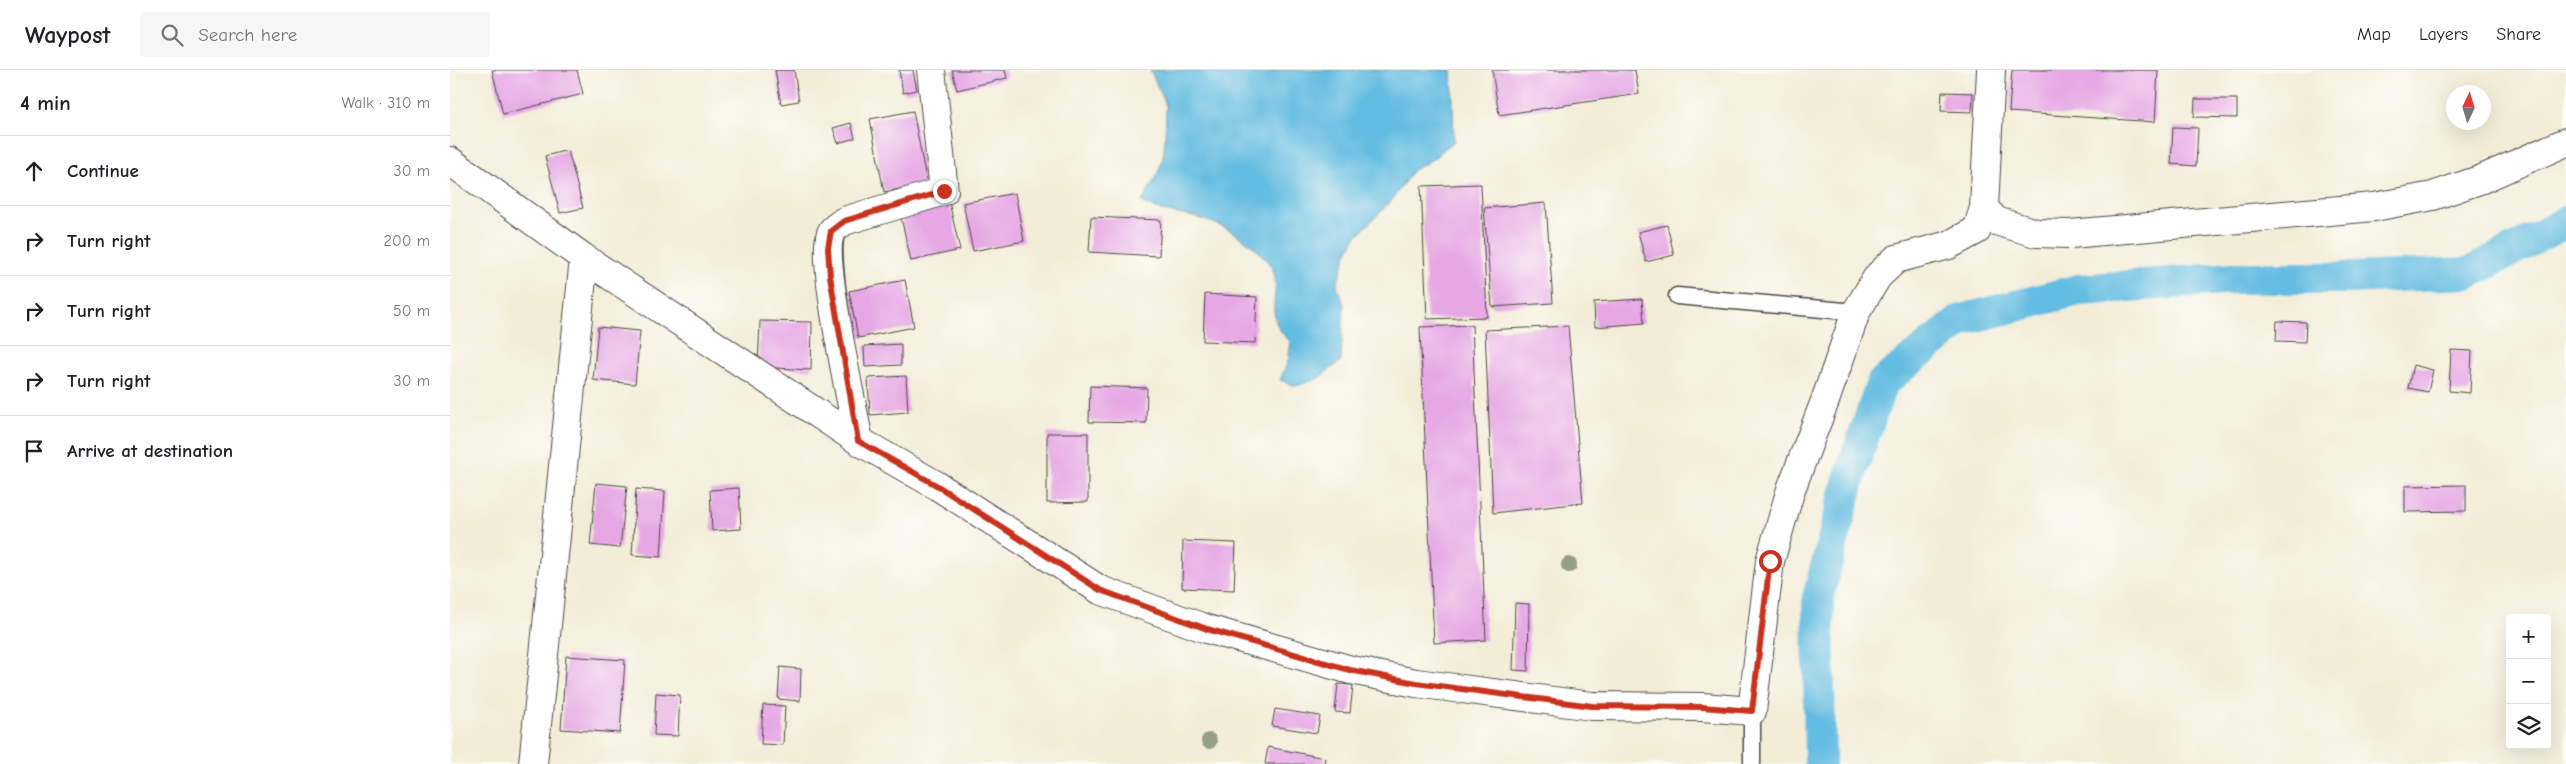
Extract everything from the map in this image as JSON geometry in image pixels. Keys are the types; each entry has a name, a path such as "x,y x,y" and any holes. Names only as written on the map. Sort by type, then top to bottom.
{"street":[{"path":"858,441 830,276 828,248 831,231 844,221 944,191 931,70"},
{"path":"450,161 584,258 858,441 936,485 1100,590 1207,629 1350,670 1425,685 1592,706 1702,707 1752,711 1770,561 1791,489 1825,401 1856,312 1878,276 1896,259 1949,245 1977,230 1984,208 1991,70"},
{"path":"1984,208 1996,221 2036,233 2070,234 2374,207 2434,196 2482,179 2566,142"},
{"path":"533,764 584,258"}],"lane":[{"path":"1676,296 1856,312"},
{"path":"1752,711 1752,764"}],"water":[{"path":"1150,70 1452,70 1454,141 1433,159 1412,171 1392,200 1356,237 1346,256 1337,285 1344,305 1341,361 1317,379 1296,386 1280,380 1288,361 1291,342 1281,332 1276,321 1273,271 1261,254 1245,240 1227,229 1197,218 1162,211 1142,202 1158,173 1163,157 1165,140 1166,105"}],"building":[{"path":"492,70 577,70 583,94 503,114"},
{"path":"775,70 794,70 799,101 781,104"},
{"path":"899,70 913,70 917,90 903,93"},
{"path":"952,70 1005,70 1007,78 957,90"},
{"path":"1492,70 1635,70 1639,94 1499,115"},
{"path":"2012,70 2158,70 2155,122 2009,112"},
{"path":"1942,92 1973,93 1972,112 1941,111"},
{"path":"2195,99 2237,99 2237,118 2194,117"},
{"path":"913,111 927,184 884,192 870,119"},
{"path":"851,123 855,138 838,143 833,128"},
{"path":"2173,127 2198,128 2196,166 2171,164"},
{"path":"568,150 583,208 560,213 545,156"},
{"path":"1481,184 1487,317 1427,319 1421,186"},
{"path":"1015,193 1024,241 973,251 963,203"},
{"path":"949,202 960,250 911,261 900,213"},
{"path":"1546,203 1553,303 1492,307 1484,208"},
{"path":"1091,217 1161,220 1159,256 1089,252"},
{"path":"1667,225 1674,255 1646,262 1638,232"},
{"path":"905,280 914,327 858,338 849,291"},
{"path":"1205,294 1257,297 1255,343 1203,341"},
{"path":"1642,299 1644,323 1595,327 1594,302"},
{"path":"760,321 812,322 811,370 758,367"},
{"path":"2277,321 2306,322 2305,342 2276,341"},
{"path":"1472,325 1486,640 1434,643 1420,327"},
{"path":"1568,326 1583,503 1493,513 1485,330"},
{"path":"598,327 640,331 635,384 593,380"},
{"path":"901,344 901,365 865,367 864,346"},
{"path":"2451,350 2472,351 2470,393 2449,391"},
{"path":"2413,365 2433,370 2428,392 2408,388"},
{"path":"906,376 908,412 870,415 868,378"},
{"path":"1090,386 1147,388 1146,423 1089,422"},
{"path":"1047,433 1088,433 1088,502 1047,503"},
{"path":"596,483 627,486 620,548 590,545"},
{"path":"2466,485 2466,511 2405,512 2405,486"},
{"path":"739,488 741,529 712,531 710,490"},
{"path":"636,489 665,491 661,557 632,555"},
{"path":"1183,541 1236,543 1234,590 1182,588"},
{"path":"1515,603 1529,604 1528,671 1513,670"},
{"path":"566,656 625,660 620,733 561,729"},
{"path":"780,667 801,669 800,701 778,699"},
{"path":"1338,684 1353,685 1350,713 1335,712"},
{"path":"656,693 680,695 678,736 654,735"},
{"path":"763,705 785,706 783,745 761,744"},
{"path":"1275,709 1320,716 1317,733 1272,726"},
{"path":"1268,747 1325,758 1324,764 1265,764"}],"waterway":[{"path":"1820,764 1818,597 1850,476 1882,383 1961,320 2079,290 2234,278 2350,278 2469,273 2566,222"}],"route":[{"path":"944,191 844,221 831,231 828,248 830,276 858,441 936,485 1100,590 1207,629 1350,670 1416,683 1592,706 1702,707 1752,711 1770,561"}]}
